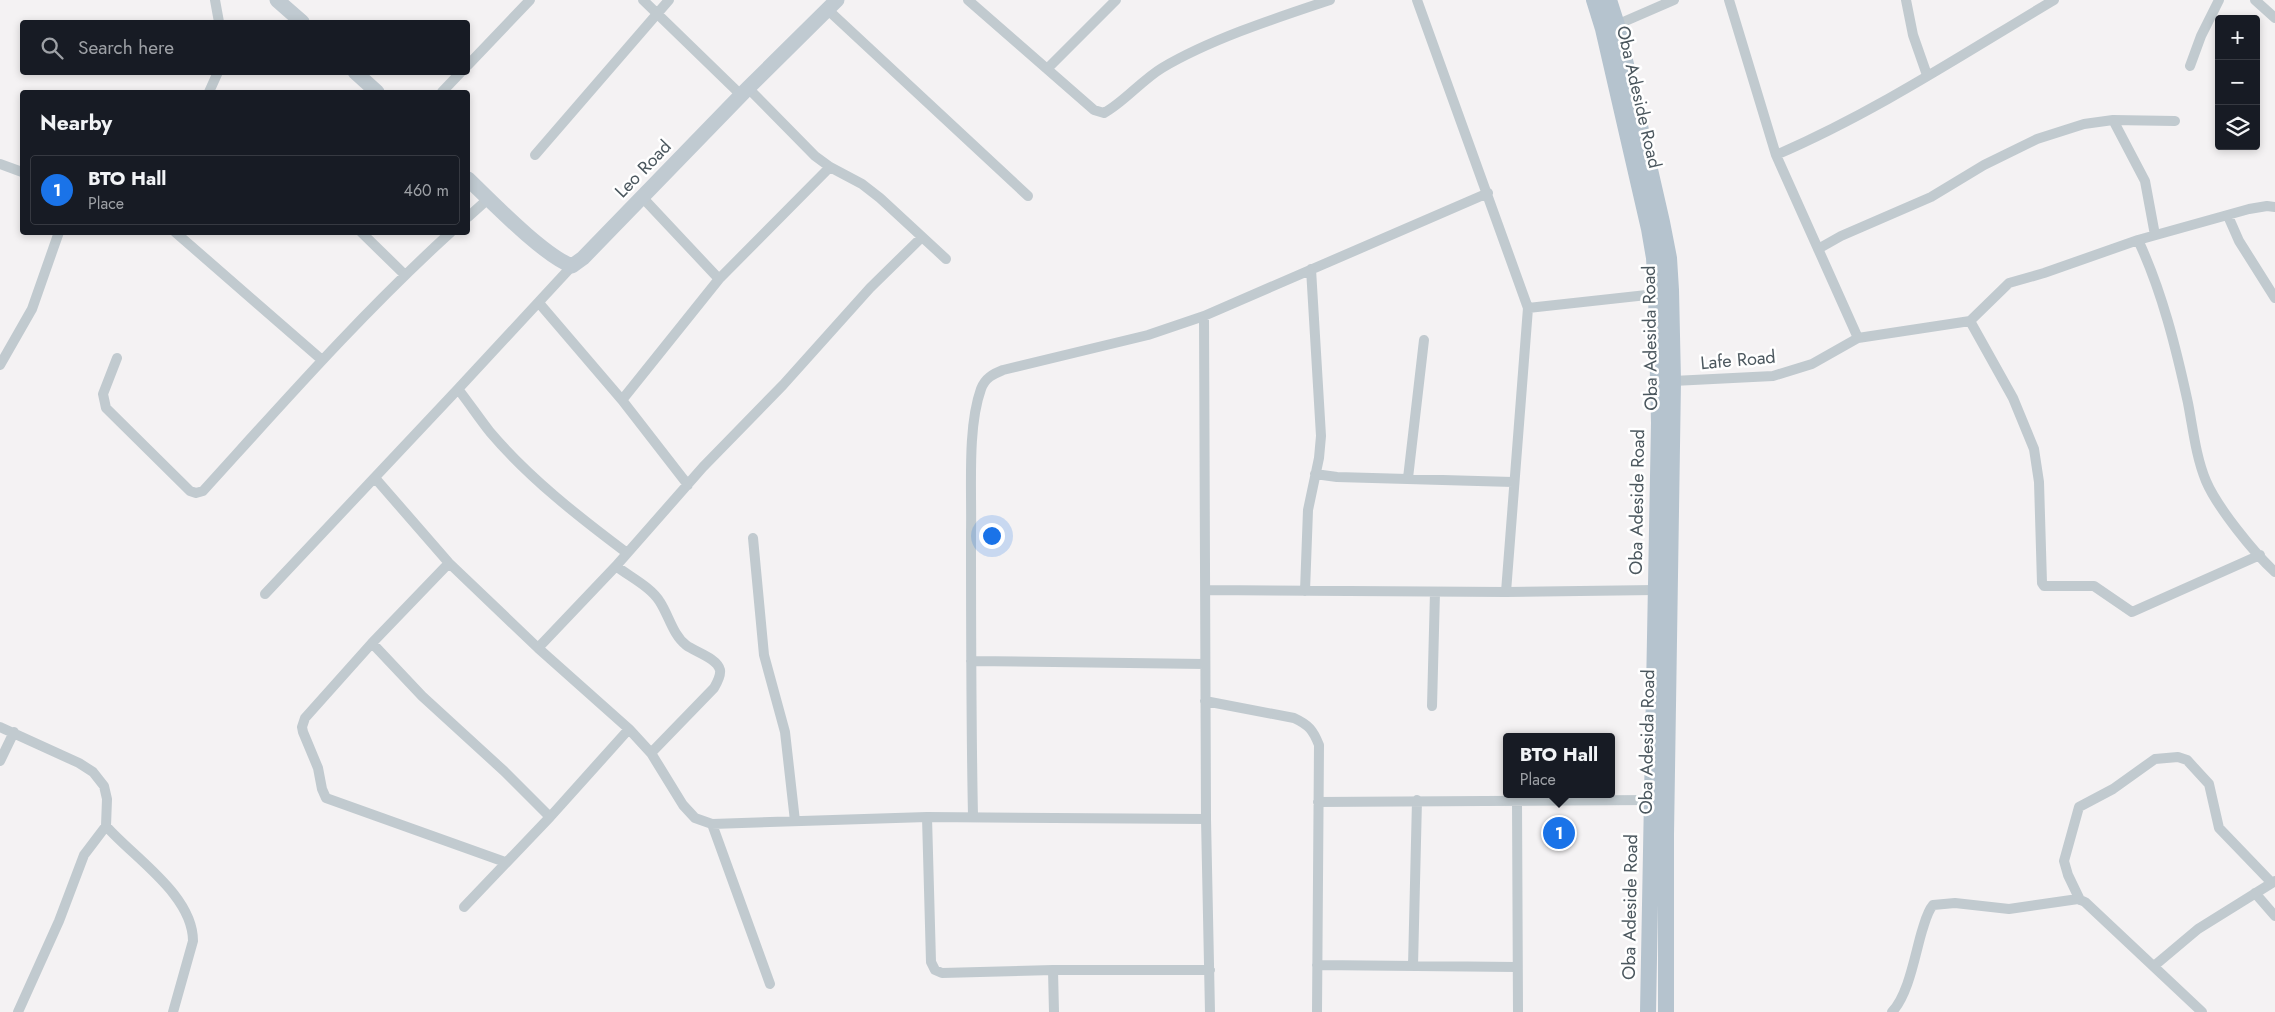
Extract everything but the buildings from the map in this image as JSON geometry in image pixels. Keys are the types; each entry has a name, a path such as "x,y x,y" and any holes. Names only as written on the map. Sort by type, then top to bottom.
{"main road":[{"name":"Oba Adeside Road","path":"1594,0 1610,27 1654,258 1656,294 1663,563 1655,590 1653,800 1659,834 1648,1012"},
{"name":"Oba Adesida Road","path":"1609,0 1610,27 1669,258 1673,381 1663,563 1659,834 1666,1012"}],"street":[{"path":"215,0 219,20"},
{"path":"277,0 300,20"},
{"path":"470,63 530,0"},
{"path":"643,0 815,156 830,167 862,184 880,198 946,259"},
{"path":"536,155 669,0"},
{"path":"1047,69 1116,0"},
{"path":"972,1 1094,110 1104,113 1136,86 1186,55 1256,26 1330,0"},
{"path":"1417,0 1528,308 1513,482 1506,592"},
{"path":"1610,27 1674,0"},
{"path":"1729,0 1776,155 1858,338 1970,321 2009,283 2155,235 2249,209 2267,206 2275,207"},
{"path":"1906,0 1913,35 1927,75"},
{"path":"1776,155 1847,123 2054,0"},
{"path":"2190,66 2201,36 2220,0"},
{"path":"2255,0 2275,18"},
{"path":"833,5 1028,196"},
{"name":"Leo Road","path":"572,266 583,258 744,92 833,5"},
{"path":"212,90 217,75"},
{"path":"359,75 375,90"},
{"path":"444,90 458,75"},
{"path":"1818,249 1841,236 1931,197 1984,165 2037,139 2084,124 2113,120 2175,120"},
{"path":"2113,120 2145,181 2155,235"},
{"path":"0,164 20,171"},
{"path":"622,400 719,279 830,167"},
{"path":"265,594 572,266 556,258 470,181"},
{"path":"973,816 970,661 972,445 979,397 982,387 989,376 1003,370 1148,335 1204,316 1488,193"},
{"path":"642,197 719,279"},
{"path":"470,215 488,198"},
{"path":"2228,216 2243,248 2275,298"},
{"path":"0,365 32,309 58,235"},
{"path":"178,235 322,360"},
{"path":"364,235 404,274"},
{"path":"117,358 103,394 106,408 190,490 196,493 203,491 322,360 404,274 448,235"},
{"path":"538,648 616,566 688,485 790,378 870,288 922,238"},
{"path":"2138,240 2158,284 2206,480 2215,499 2275,572"},
{"path":"1305,591 1308,510 1321,436 1311,269"},
{"path":"1528,308 1656,294"},
{"path":"539,303 622,400 688,485"},
{"path":"1204,316 1206,819 1210,1012"},
{"path":"1970,321 2013,398 2027,427 2034,449 2039,482 2039,532 2042,583 2044,586 2094,586 2132,612 2260,555"},
{"name":"Lafe Road","path":"1673,381 1773,376 1812,364 1858,338"},
{"path":"1408,478 1424,340"},
{"path":"458,389 490,432 512,456 566,505 627,552"},
{"path":"1315,474 1513,482"},
{"path":"375,478 449,562 538,648 629,728 650,753 683,805 696,818 712,824 973,816 1206,819"},
{"path":"753,538 764,655 785,732 795,821"},
{"path":"449,562 372,643 305,718 302,727 318,768 322,789 326,798 505,862"},
{"path":"616,566 655,595 678,636 686,645 715,663 720,670 719,678 714,688 650,753"},
{"path":"1205,590 1435,592 1655,590"},
{"path":"1432,706 1435,592"},
{"path":"372,643 422,696 497,764 550,817"},
{"path":"970,661 1205,664"},
{"path":"1206,701 1294,718 1308,724 1314,731 1318,745 1317,1012"},
{"path":"0,727 78,763 100,779 107,799 106,826 84,855 60,921 18,1012"},
{"path":"464,907 550,817 629,728"},
{"path":"0,761 14,732"},
{"path":"2154,966 2198,929 2273,882 2219,828 2209,784 2204,777 2187,760 2166,757 2155,759 2144,765 2113,789 2079,807 2064,862 2080,900 2111,925 2202,1012"},
{"path":"1413,966 1418,800"},
{"path":"1318,802 1653,800"},
{"path":"1517,802 1516,967 1518,1012"},
{"path":"927,817 931,962 935,970 942,973 1054,970 1210,970"},
{"path":"712,824 770,984"},
{"path":"106,826 172,893 189,918 193,928 192,941 173,1012"},
{"path":"2256,893 2275,916"},
{"path":"1892,1012 1896,1008 1909,979 1925,923 1933,906 1955,903 2008,909 2070,899 2080,900"},
{"path":"1317,965 1516,967"},
{"path":"1054,970 1054,1012"}],"place":[{"name":"BTO Hall","path":"1559,833"}]}
